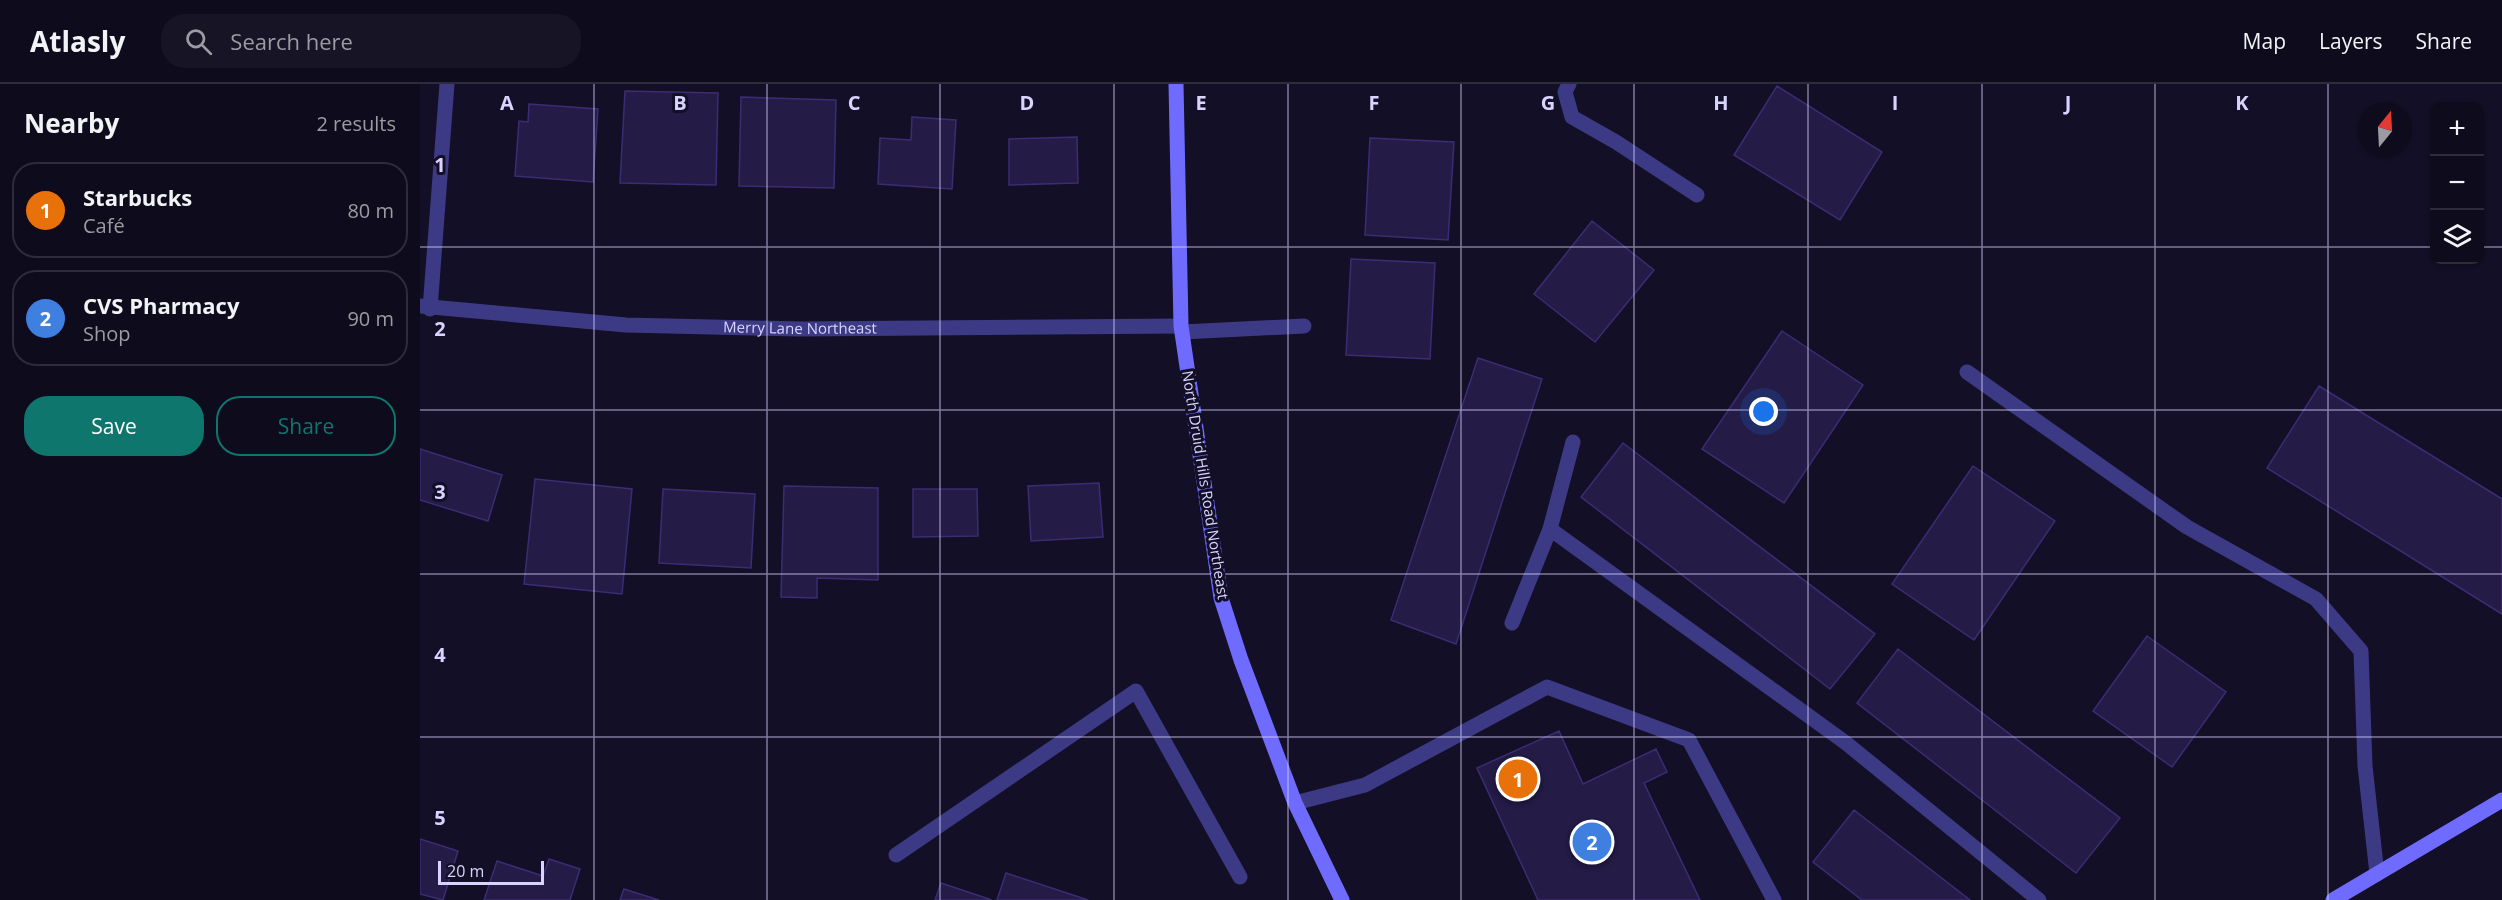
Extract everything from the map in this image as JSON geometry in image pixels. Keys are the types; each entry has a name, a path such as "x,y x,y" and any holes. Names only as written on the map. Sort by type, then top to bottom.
{"main road":[{"name":"North Druid Hills Road Northeast","path":"1176,84 1181,329 1221,598 1241,660 1294,803 1342,900"},
{"path":"2333,900 2502,800"}],"street":[{"path":"425,308 447,84"},
{"path":"1569,84 1565,92 1572,117 1616,142 1697,195"},
{"name":"Merry Lane Northeast","path":"425,308 626,325 790,329 1181,329 1304,326"},
{"path":"1967,372 2187,527 2316,599 2361,651 2365,766 2377,874"},
{"path":"1512,623 1550,529 1574,442"},
{"path":"1550,529 1846,743 2039,900"},
{"path":"1294,803 1365,785 1547,687 1689,740 1774,900"},
{"path":"896,855 1136,691 1240,877"}],"building":[{"path":"1777,86 1882,152 1840,220 1734,155"},
{"path":"625,91 718,93 716,185 620,183"},
{"path":"741,97 836,100 834,188 739,186"},
{"path":"529,104 598,109 593,182 515,176 519,121 528,122"},
{"path":"912,117 956,120 952,189 878,184 880,138 911,140"},
{"path":"1077,137 1078,183 1009,185 1009,139"},
{"path":"1370,138 1454,142 1448,240 1365,235"},
{"path":"1592,221 1654,270 1595,342 1534,294"},
{"path":"1351,259 1435,263 1430,359 1346,355"},
{"path":"1782,331 1863,385 1784,503 1702,449"},
{"path":"1478,358 1542,379 1456,644 1391,620"},
{"path":"2319,386 2502,499 2502,614 2267,468"},
{"path":"1623,443 1875,634 1830,689 1581,497"},
{"path":"420,449 502,475 488,521 420,500"},
{"path":"1973,466 2055,521 1974,640 1892,584"},
{"path":"535,479 632,489 622,594 524,584"},
{"path":"1099,483 1103,537 1031,541 1028,486"},
{"path":"784,486 878,488 878,580 817,578 817,598 781,597"},
{"path":"663,489 755,494 751,568 659,563"},
{"path":"913,489 977,489 978,536 913,537"},
{"path":"2147,636 2226,692 2172,767 2093,711"},
{"path":"1898,649 2120,818 2076,873 1857,703"},
{"path":"1559,731 1583,784 1656,749 1667,772 1644,783 1700,900 1538,900 1477,768"},
{"path":"1854,810 1970,900 1862,900 1813,862"},
{"path":"420,839 458,851 443,900 420,894"},
{"path":"549,859 580,869 570,900 484,900 497,861 543,876"},
{"path":"1006,873 1088,900 997,900"},
{"path":"941,883 992,900 935,900"},
{"path":"624,889 659,900 620,900"}],"place":[{"name":"Starbucks","path":"1518,779"},
{"name":"CVS Pharmacy","path":"1592,842"}]}
